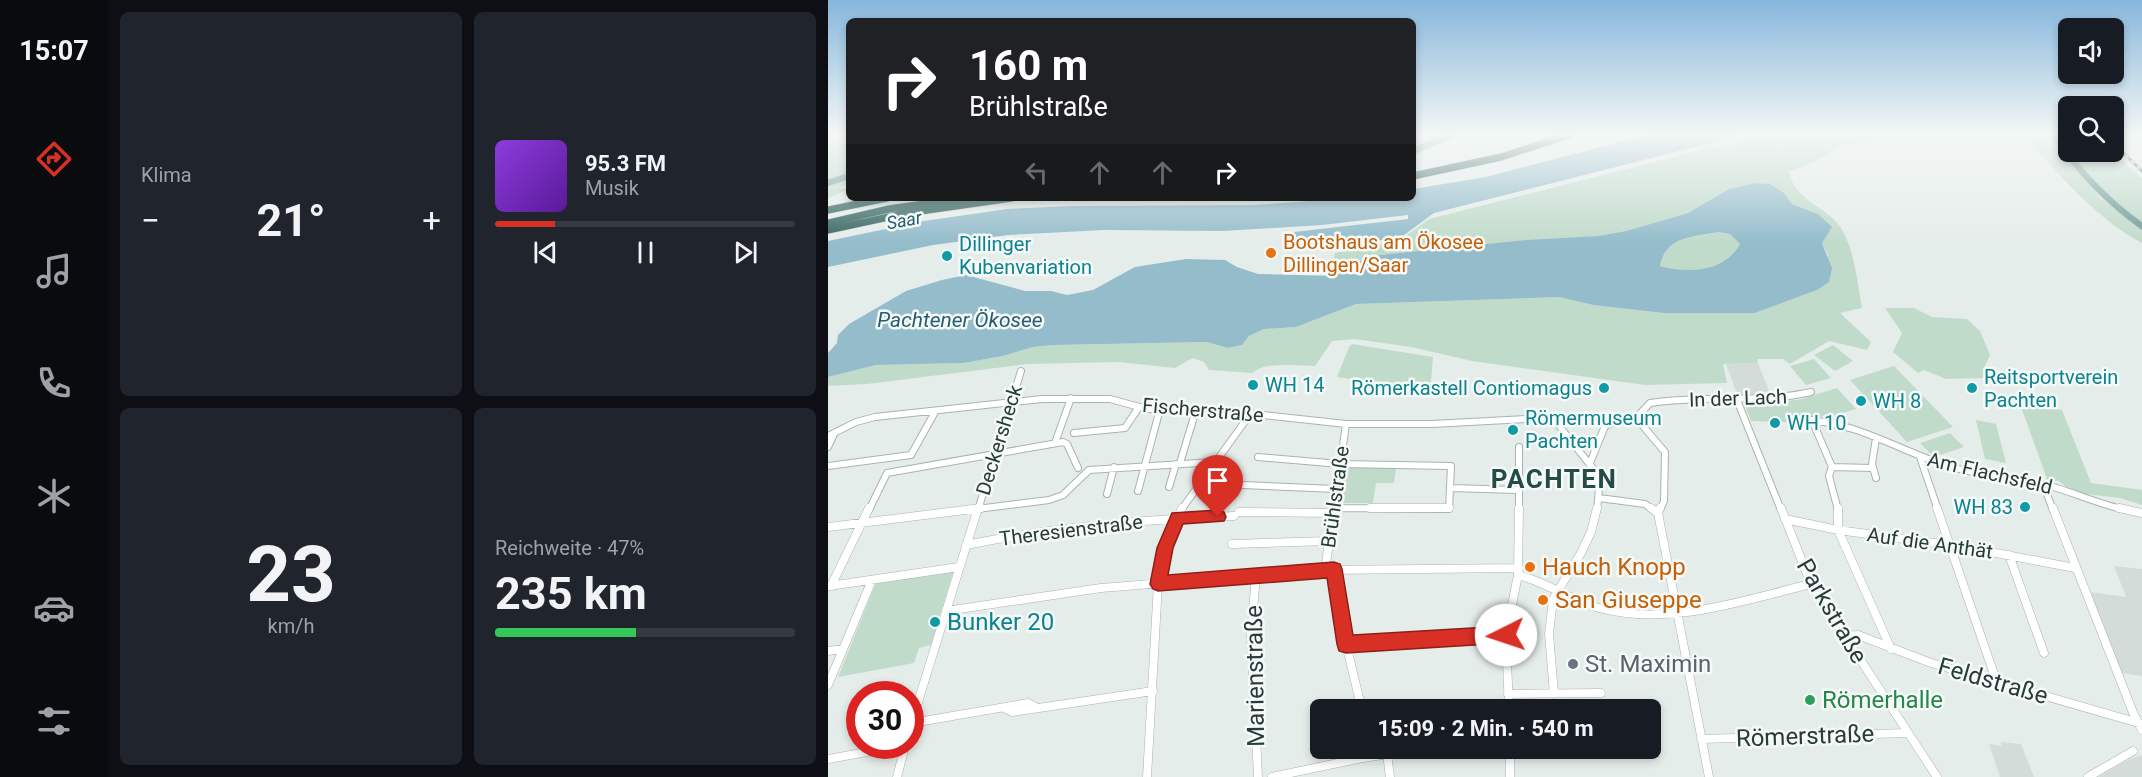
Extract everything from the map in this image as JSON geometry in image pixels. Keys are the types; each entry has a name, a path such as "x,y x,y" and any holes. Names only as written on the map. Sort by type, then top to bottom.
{"highway":[{"path":"828,210 872,201"},
{"path":"828,220 920,201"},
{"path":"828,220 945,201"},
{"path":"828,230 907,213 991,201"}],"main road":[{"path":"2079,171 2098,192 2142,226"},
{"path":"828,183 846,177"}],"street":[{"name":"Deckersheck","path":"924,683 1021,371"},
{"name":"In der Lach","path":"1590,463 1605,426 1621,420 1636,418 1645,406 1658,401 1784,398 1811,392"},
{"path":"1054,443 1071,398"},
{"name":"Fischerstraße","path":"831,434 866,419 1010,401 1110,399 1139,407 1251,413 1346,424 1432,424 1547,418 1561,427 1590,463"},
{"name":"Parkstraße","path":"1737,400 1811,584 1842,636 1937,777"},
{"path":"1074,433 1120,430 1128,425 1139,407"},
{"path":"1138,491 1160,409"},
{"path":"1169,487 1196,410"},
{"path":"828,466 911,455 935,412"},
{"path":"1147,777 1158,584 1165,548 1177,517 1251,413"},
{"path":"1636,418 1665,452 1664,501 1658,513 1709,777"},
{"name":"Am Flachsfeld","path":"1832,467 1808,420 1840,424 1920,457 1977,474 2043,484 2107,506 2142,513"},
{"name":"Brühlstraße","path":"1346,424 1329,541 1330,570 1359,699"},
{"path":"828,447 831,434"},
{"path":"1876,438 1872,468 1876,478"},
{"path":"830,586 885,474 1054,443 1067,444 1078,468"},
{"path":"1508,699 1506,635 1519,572 1519,447"},
{"path":"1257,457 1340,464 1451,466 1450,488 1518,489"},
{"path":"1920,457 1997,682"},
{"path":"828,527 977,510 1057,498 1084,472 1146,465 1214,462"},
{"path":"1554,694 1549,634 1553,599 1586,543 1595,522 1599,498 1598,479 1590,463"},
{"path":"1872,468 1832,467 1829,476 1839,514 1838,530 1892,649"},
{"path":"1107,494 1114,468"},
{"path":"2043,484 2141,726"},
{"path":"1243,486 1336,489"},
{"name":"Theresienstraße","path":"966,545 1054,529 1177,517 1449,509 1450,488"},
{"path":"1599,498 1645,504 1658,513"},
{"name":"Auf die Anthät","path":"1785,519 1838,530 1950,544 2076,568"},
{"path":"1232,544 1329,541"},
{"path":"2009,555 2044,653"},
{"path":"830,586 959,567"},
{"path":"946,611 1049,594 1330,570 1519,572 1599,608 1653,614 1677,613 1811,584"},
{"name":"Marienstraße","path":"1256,575 1251,634 1258,777"},
{"path":"828,685 872,580"},
{"path":"1346,644 1506,635"},
{"name":"Feldstraße","path":"1842,636 1858,635 1892,649 2141,726"},
{"path":"828,651 843,649"},
{"path":"924,723 1004,708 1012,712 1039,709 1153,691"},
{"path":"1508,694 1601,693"},
{"name":"Römerstraße","path":"1701,739 1908,733"},
{"path":"2088,777 2133,751"},
{"path":"828,759 846,756"},
{"path":"897,777 902,759"},
{"path":"1272,777 1345,759"},
{"path":"1388,759 1390,777"},
{"path":"1510,759 1510,777"}],"shaded area":[{"path":"1758,363 1771,396 1738,397 1726,364"},
{"path":"2114,566 2142,569 2142,676 2122,673 2090,592 2126,597"},
{"path":"2001,742 2021,744 2034,777 2000,777 1989,744 2001,746"},
{"path":"2142,755 2142,777 2098,777 2127,760"}],"green space":[{"path":"828,171 846,171 846,184 839,188 846,190 828,198 828,188 843,180 828,181"},
{"path":"1618,171 1789,171 1797,189 1835,221 1846,237 1855,267 1862,308 1840,313 1871,342 1867,350 1829,341 1790,364 1783,359 1758,359 1757,363 1723,364 1727,383 1645,385 1472,361 1411,347 1355,339 1332,341 1315,366 1273,366 1258,369 1253,373 1209,370 1204,362 1193,358 1175,368 1118,362 1027,364 867,384 828,386 828,377 876,365 962,363 1003,356 1033,347 1053,345 1207,342 1228,348 1242,345 1249,336 1264,329 1296,327 1356,304 1559,297 1593,305 1663,313 1755,313 1817,290 1828,255 1822,243 1818,214 1792,204 1784,193 1755,183 1729,189 1688,213 1626,231 1598,236 1380,255 1360,261 1334,276 1332,267 1335,253 1399,241 1429,219"},
{"path":"2057,171 2078,171 2100,198 2142,229 2142,243 2110,222 2079,195"},
{"path":"2084,171 2134,171 2142,178 2142,222 2122,207"},
{"path":"1718,232 1730,234 1740,244 1724,261 1715,266 1694,270 1660,266 1663,256 1674,243 1690,237"},
{"path":"1885,308 1914,308 1932,317 1967,319 1980,331 1990,355 1984,368 1985,378 1946,379 1924,370 1918,373 1893,352 1902,333"},
{"path":"1352,344 1433,357 1431,382 1378,383 1337,377"},
{"path":"1833,345 1853,361 1835,371 1814,355"},
{"path":"1814,359 1831,378 1806,385 1790,366"},
{"path":"1894,366 1953,427 1907,442 1850,380"},
{"path":"1837,388 1856,409 1829,417 1803,416 1803,423 1751,421 1744,403 1798,400"},
{"path":"2020,404 2062,410 2091,483 2142,490 2142,505 2120,498 2084,494 2066,487 2059,481 2047,479"},
{"path":"1976,420 1996,424 2006,463 1985,459"},
{"path":"1950,433 1964,447 1934,457 1920,443"},
{"path":"1348,467 1396,468 1394,483 1376,483 1373,503 1345,503 1340,500 1344,471"},
{"path":"953,572 931,645 919,648 914,663 838,677 876,583"}],"water":[{"path":"1508,171 1599,171 1434,213 1404,235 1341,247 1294,239 1296,236 1294,232 1408,219 1408,215 1322,225 1223,231 1104,230 1008,235 933,245 828,267 828,241 924,221 1007,209 1072,206 1255,205 1309,201 1416,201 1416,189"},
{"name":"Pachtener Ökosee","path":"1755,183 1770,184 1784,193 1792,204 1818,214 1832,227 1822,243 1832,268 1829,282 1817,290 1755,313 1663,313 1593,305 1559,297 1356,304 1296,327 1264,329 1249,336 1242,345 1228,348 1207,342 1053,345 1033,347 1003,356 963,363 876,365 828,377 828,353 837,343 838,335 849,324 906,291 942,280 966,275 1025,291 1051,291 1067,295 1093,290 1135,267 1186,259 1225,260 1258,274 1334,276 1360,261 1380,255 1527,240 1598,236 1626,231 1688,213 1729,189","holes":["1718,232 1730,234 1740,244 1725,260 1715,265 1694,270 1660,266 1663,256 1674,243 1690,237"]}],"place":[{"name":"Bootshaus am Ökosee Dillingen/Saar","path":"1271,253"},
{"name":"Dillinger Kubenvariation","path":"947,256"},
{"name":"WH 14","path":"1253,385"},
{"name":"Römerkastell Contiomagus","path":"1604,388"},
{"name":"Reitsportverein Pachten","path":"1972,388"},
{"name":"WH 8","path":"1861,401"},
{"name":"WH 10","path":"1775,423"},
{"name":"Römermuseum Pachten","path":"1513,430"},
{"name":"WH 83","path":"2025,507"},
{"name":"Hauch Knopp","path":"1530,567"},
{"name":"San Giuseppe","path":"1543,600"},
{"name":"Bunker 20","path":"935,622"},
{"name":"St. Maximin","path":"1573,664"},
{"name":"Römerhalle","path":"1810,700"}],"district":[{"name":"PACHTEN","path":"1554,479"}],"route":[{"path":"1218,517 1177,517 1165,548 1158,584 1334,569 1346,644 1506,635"}],"water label":[{"name":"Saar","path":"904,220"}]}
